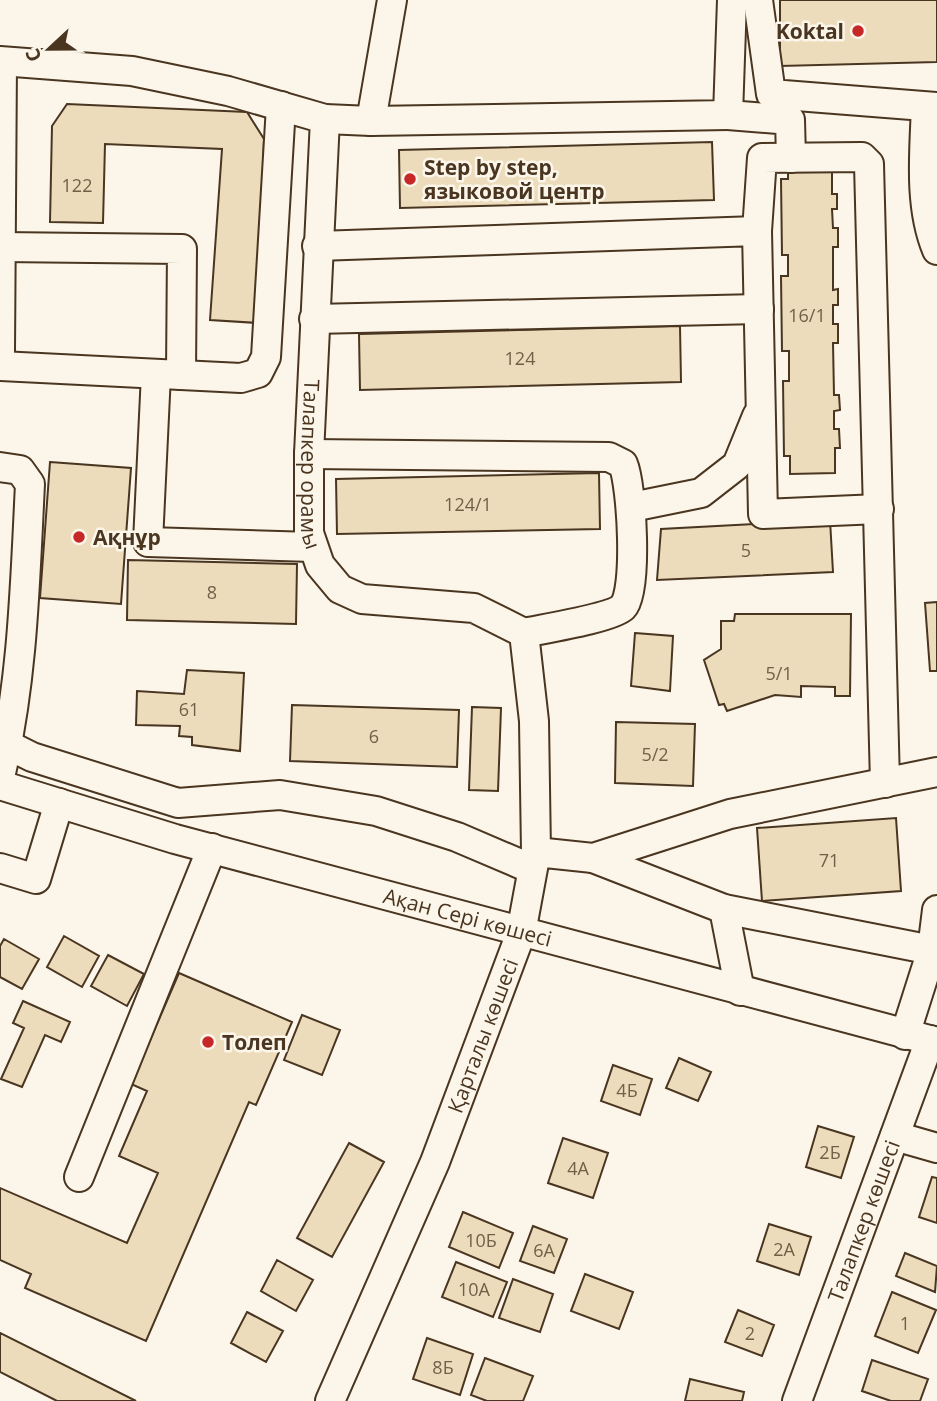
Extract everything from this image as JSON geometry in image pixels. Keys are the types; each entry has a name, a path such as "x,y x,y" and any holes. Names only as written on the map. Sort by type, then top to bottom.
{"street":[{"path":"371,121 392,0"},
{"path":"728,116 733,0"},
{"path":"758,0 771,94 932,107 924,152 927,219 937,250"},
{"path":"0,352 1,62 132,71 228,91 325,118 371,121 728,116 790,120 791,158"},
{"path":"0,366 241,378 258,373 266,357 281,106"},
{"name":"Талапкер орамы","path":"325,118 309,454 309,533 313,547 320,565 340,589 362,599 474,608 524,633"},
{"path":"879,509 763,514 757,231 762,158 862,157 869,164 879,509 885,783"},
{"path":"317,246 757,231"},
{"path":"1,247 182,249 148,542 313,547"},
{"path":"314,319 759,309"},
{"path":"632,507 701,493 737,465 761,405"},
{"path":"309,454 609,457 623,464 629,478 632,507 630,593 623,607 608,614 524,633 534,721 534,860"},
{"path":"0,467 20,470 27,475 30,484 22,649 0,776"},
{"path":"4,742 32,757 178,803 279,794 376,811 534,860 593,858 730,814 937,772"},
{"name":"Ақан Сері көшесі","path":"0,785 212,848 924,1039"},
{"path":"0,868 36,879 59,803"},
{"path":"79,1177 212,848"},
{"path":"593,858 724,909 935,951"},
{"name":"Қарталы көшесі","path":"330,1401 435,1162 522,933 534,860"},
{"path":"724,909 740,991"},
{"name":"Талапкер көшесі","path":"797,1401 895,1136 924,1039 935,951 937,910"},
{"path":"895,1136 937,1148"}],"building":[{"name":"Koktal","path":"780,0 937,0 937,62 780,66"},
{"path":"67,104 247,112 264,139 258,323 210,320 222,149 105,144 103,223 50,222 52,126"},
{"path":"712,142 714,200 400,208 399,150"},
{"path":"832,166 832,194 837,194 837,209 832,209 833,228 838,228 838,247 833,247 833,290 838,289 838,305 833,305 833,324 838,324 838,343 833,343 834,395 839,395 840,410 834,411 834,429 839,429 840,448 835,448 835,473 790,474 790,456 784,456 783,381 789,381 789,351 782,351 781,276 788,276 788,255 782,255 781,179 788,179 788,167"},
{"path":"680,326 681,382 360,390 359,334"},
{"path":"50,462 131,468 121,604 40,598"},
{"path":"599,473 600,529 337,534 336,479"},
{"path":"830,520 833,572 657,580 661,529"},
{"path":"128,560 297,564 296,624 127,620"},
{"path":"937,602 937,671 930,671 925,603"},
{"path":"735,614 851,614 850,696 835,696 835,687 801,686 801,697 775,695 727,711 724,704 719,705 704,660 721,649 721,621 734,621"},
{"path":"635,633 673,636 670,691 631,686"},
{"path":"187,670 244,673 240,751 192,745 192,737 179,736 180,726 136,725 137,691 184,694"},
{"path":"292,705 459,710 457,767 290,761"},
{"path":"472,707 501,708 498,791 469,790"},
{"path":"616,722 695,724 693,786 615,783"},
{"path":"896,818 901,891 762,901 757,828"},
{"path":"64,936 99,956 82,987 47,967"},
{"path":"4,939 39,959 22,989 0,977 0,946"},
{"path":"108,955 144,974 127,1006 91,986"},
{"path":"179,973 292,1022 256,1105 249,1102 146,1341 25,1288 31,1274 0,1260 0,1188 127,1243 158,1173 119,1156 147,1091 131,1084"},
{"path":"23,1001 70,1022 61,1042 45,1035 22,1087 1,1079 24,1028 13,1023"},
{"path":"302,1015 340,1030 322,1075 284,1060"},
{"path":"679,1058 711,1072 698,1101 666,1088"},
{"path":"613,1065 652,1079 640,1115 601,1101"},
{"path":"818,1126 854,1137 841,1178 806,1167"},
{"path":"563,1138 608,1153 593,1198 548,1183"},
{"path":"349,1143 384,1162 332,1257 297,1238"},
{"path":"932,1177 937,1178 937,1223 919,1217"},
{"path":"463,1212 513,1233 499,1268 449,1247"},
{"path":"769,1224 811,1237 799,1275 757,1261"},
{"path":"533,1226 567,1239 554,1273 520,1261"},
{"path":"905,1253 937,1266 935,1292 896,1276"},
{"path":"277,1260 313,1280 296,1311 261,1291"},
{"path":"456,1262 507,1282 493,1317 442,1297"},
{"path":"585,1274 633,1292 619,1329 571,1311"},
{"path":"513,1279 553,1294 540,1332 499,1318"},
{"path":"892,1292 936,1310 918,1353 875,1336"},
{"path":"738,1310 774,1325 762,1356 725,1342"},
{"path":"247,1312 283,1331 266,1362 231,1343"},
{"path":"0,1333 136,1401 57,1401 0,1372"},
{"path":"427,1338 473,1354 460,1395 413,1379"},
{"path":"485,1358 533,1376 523,1401 487,1401 471,1395"},
{"path":"872,1360 928,1379 920,1401 891,1401 862,1391"},
{"path":"690,1379 744,1392 742,1401 685,1401"}],"place":[{"name":"Koktal","path":"858,31"},
{"name":"Step by step, языковой центр","path":"410,179"},
{"name":"Ақнұр","path":"79,537"},
{"name":"Толеп","path":"208,1042"}]}
